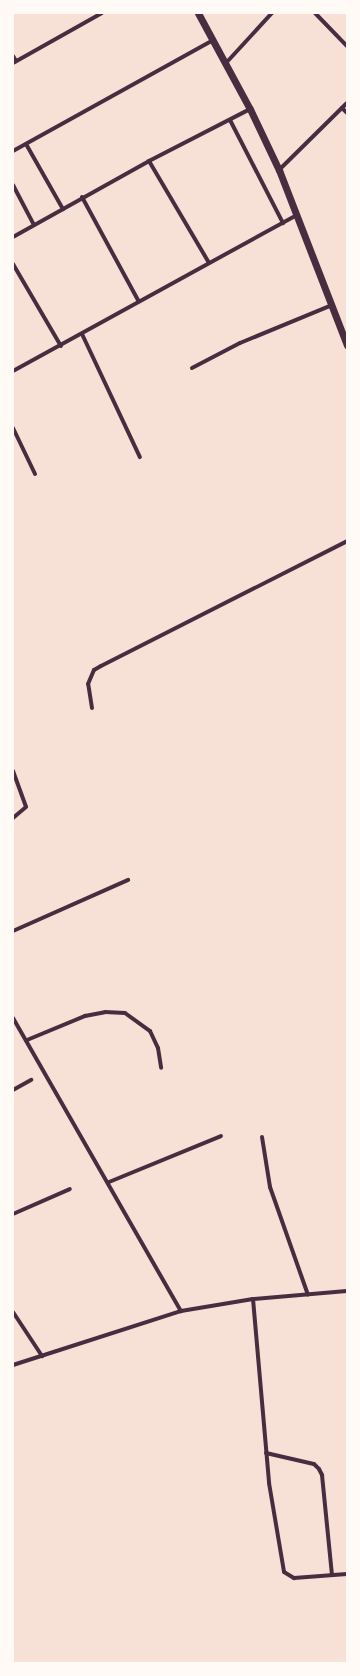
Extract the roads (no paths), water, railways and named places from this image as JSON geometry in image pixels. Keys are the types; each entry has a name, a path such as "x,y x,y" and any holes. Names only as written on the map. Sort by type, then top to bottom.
{"street":[{"path":"13,56 15,62 102,13"},
{"path":"198,13 250,109 279,170 298,215 347,345"},
{"path":"226,63 272,13"},
{"path":"316,13 347,46"},
{"path":"13,151 213,39"},
{"path":"279,170 347,103"},
{"path":"342,108 347,113"},
{"path":"13,237 82,197 250,109"},
{"path":"230,120 282,223"},
{"path":"26,144 63,208"},
{"path":"149,161 209,263"},
{"path":"13,185 34,225"},
{"path":"82,197 139,302"},
{"path":"13,371 62,346 209,263 298,215"},
{"path":"13,264 62,346"},
{"path":"192,368 240,342 332,305"},
{"path":"82,334 140,457"},
{"path":"13,428 35,474"},
{"path":"92,708 88,684 94,670 100,666 265,584 347,540"},
{"path":"13,771 26,807 13,818"},
{"path":"13,931 128,880"},
{"path":"27,1040 85,1016 104,1012 125,1013 150,1031 158,1048 161,1068"},
{"path":"13,1018 109,1182 181,1311"},
{"path":"13,1090 31,1080"},
{"path":"109,1182 221,1136"},
{"path":"262,1137 270,1187 308,1294"},
{"path":"13,1214 70,1189"},
{"path":"13,1365 181,1311 253,1299 347,1291"},
{"path":"253,1299 266,1453 284,1572 294,1578 347,1574"},
{"path":"13,1312 42,1356"},
{"path":"266,1453 314,1464 322,1475 332,1575"}]}
